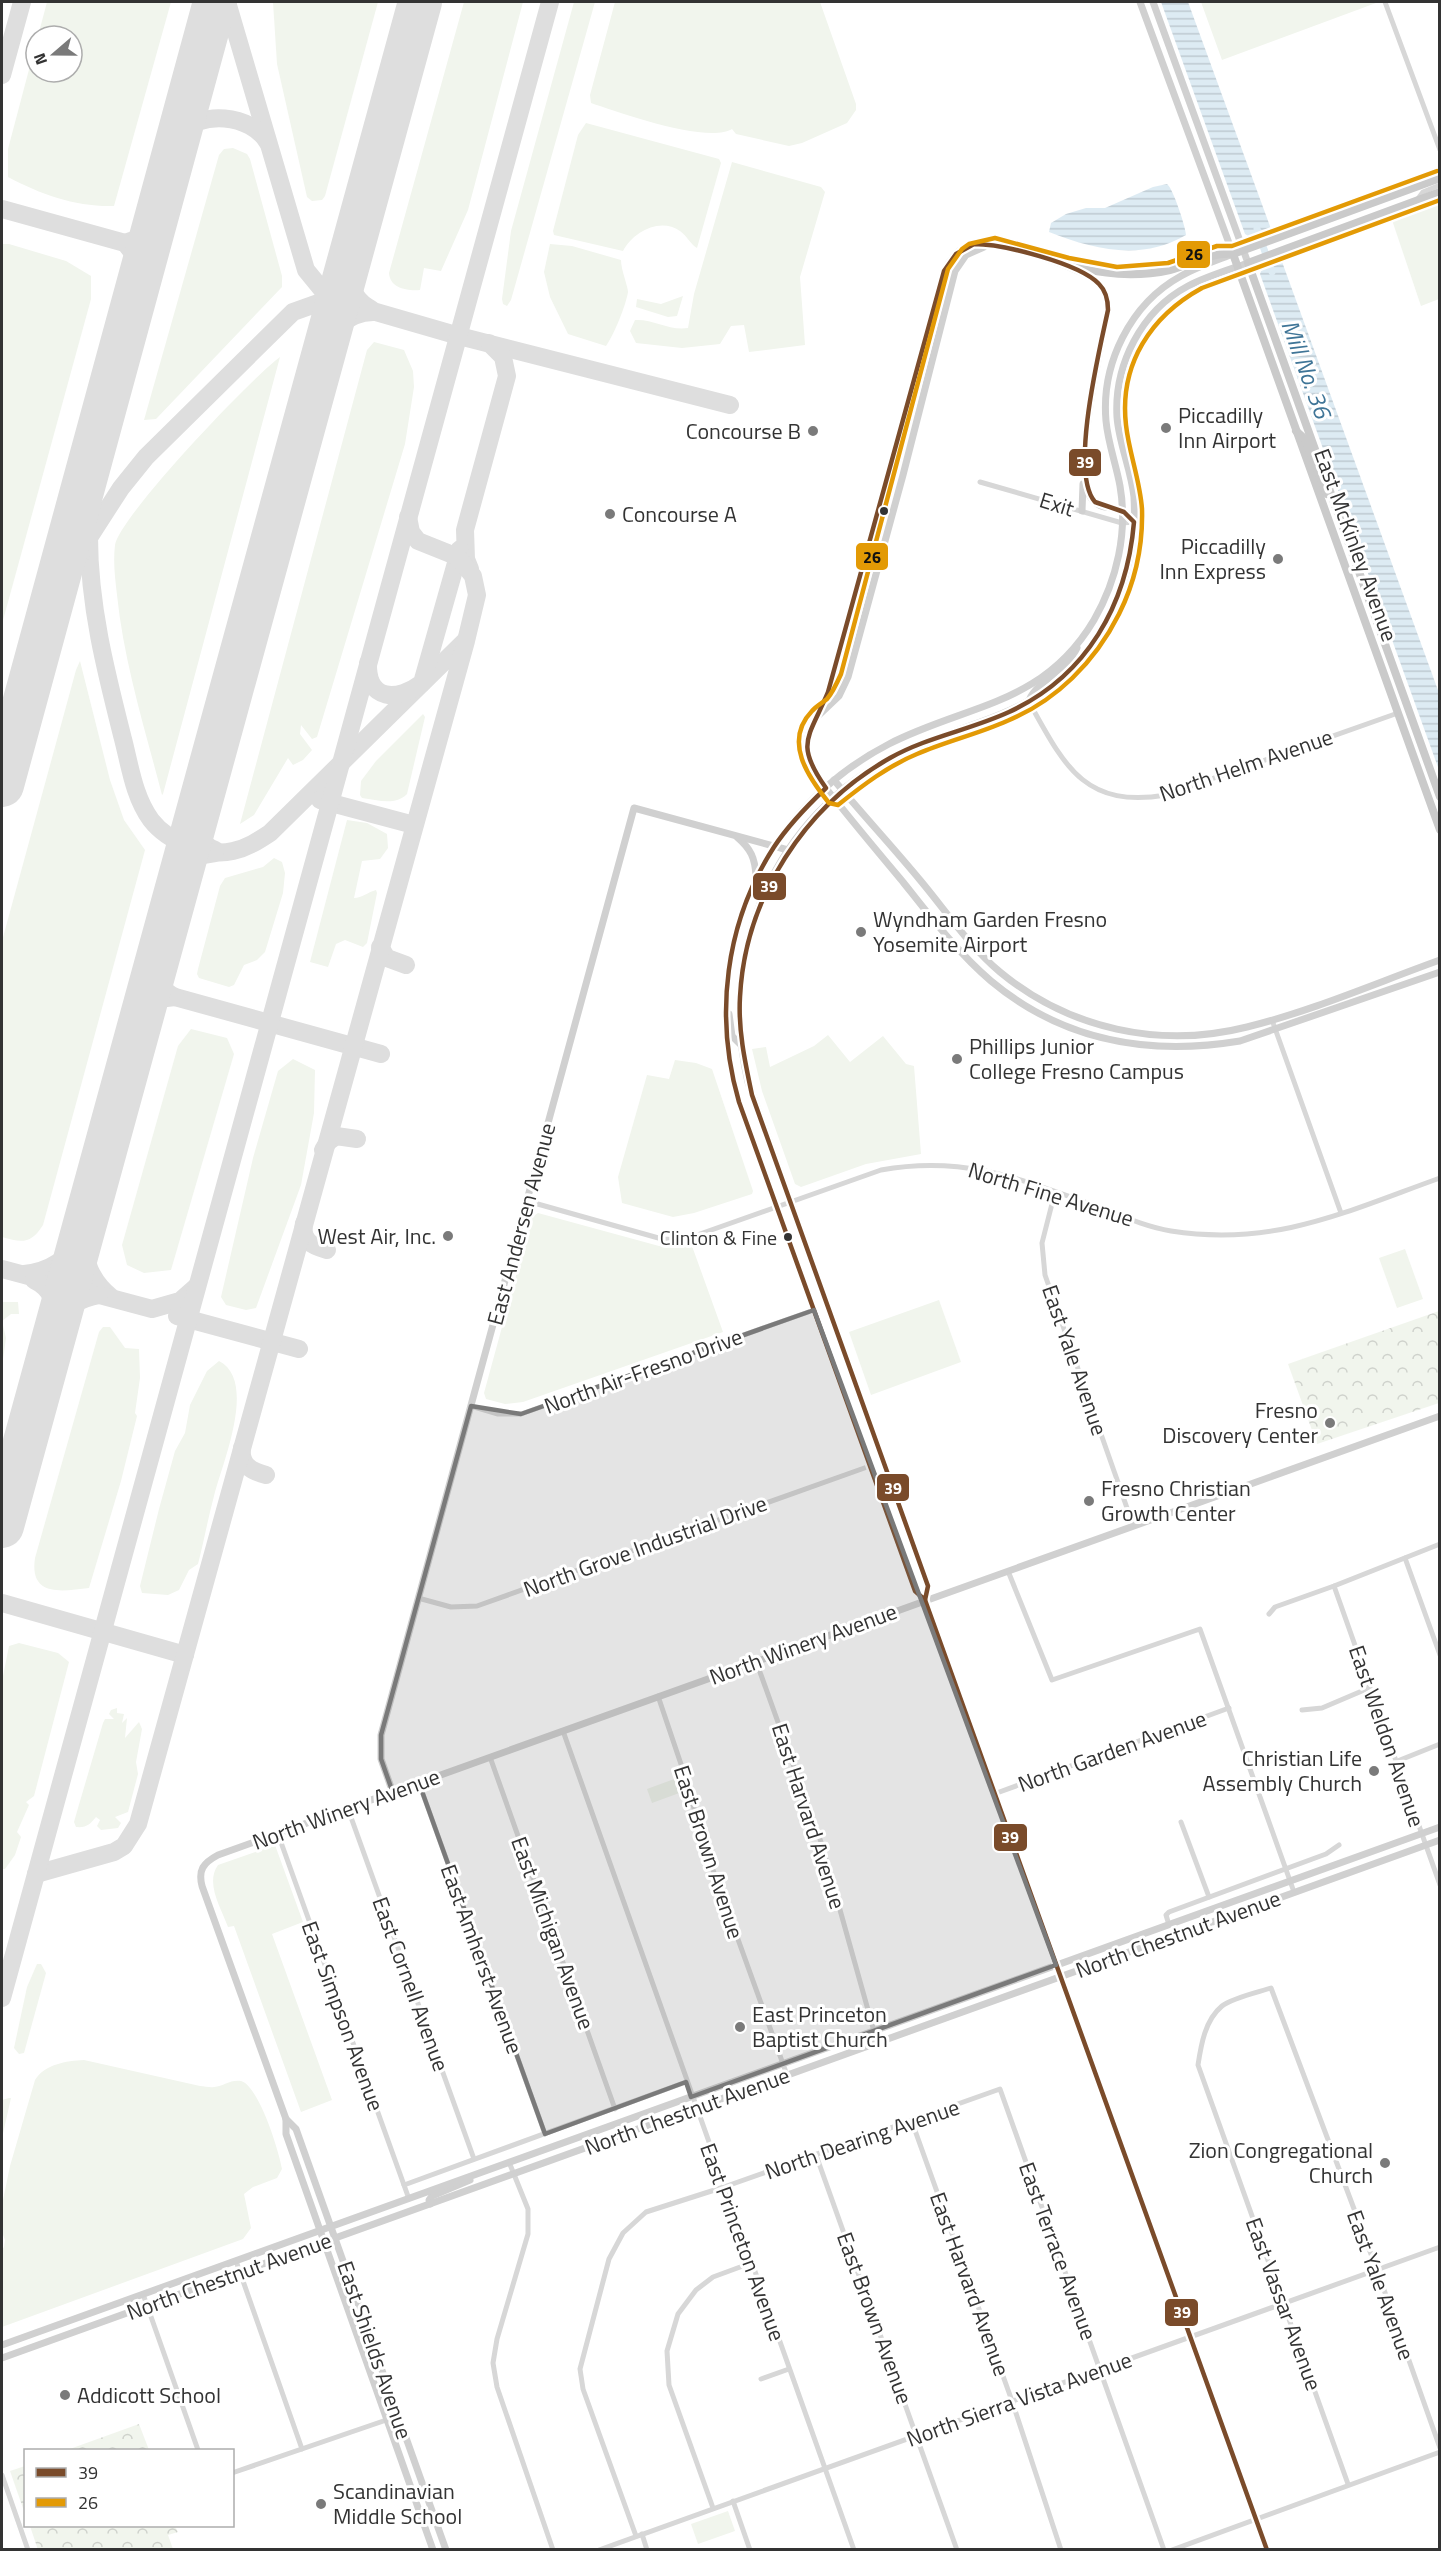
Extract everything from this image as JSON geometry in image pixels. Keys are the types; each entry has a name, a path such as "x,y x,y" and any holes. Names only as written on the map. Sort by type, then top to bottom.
{"main road":[{"name":"East McKinley Avenue","path":"1140,2 1440,830"},
{"name":"East McKinley Avenue","path":"1154,2 1440,797"},
{"path":"1029,702 1034,690 1073,657 1097,614 1113,577 1120,547 1122,511 1119,481 1108,436 1105,407 1108,380 1119,343 1140,310 1169,284 1191,271 1440,178"},
{"path":"925,1600 928,1586 752,1095 741,1046 739,993 746,948 764,894 788,850 812,819 843,790 867,772 900,753 1008,713 1029,702 1051,688 1072,668 1103,628 1128,570 1134,522 1132,483 1117,417 1119,382 1127,357 1144,325 1170,298 1199,280 1440,192"},
{"path":"1233,254 1219,253 1170,270 1135,275 1117,275 1067,265 995,245 982,244 965,247 953,257 944,271 828,692 809,730 806,756 811,768 834,798 956,945 991,981 1023,1004 1055,1022 1098,1038 1155,1048 1207,1047 1240,1041 1276,1031 1440,972"},
{"path":"816,717 835,701 848,677 955,271 966,255 978,248 995,245"},
{"path":"1067,265 1097,282 1104,290 1108,303 1090,405 1082,511"},
{"path":"1296,430 1305,440 1322,486 1338,514"},
{"path":"898,438 911,442"},
{"path":"1085,464 1087,488 1093,500 1104,508 1122,511 1134,522"},
{"path":"1081,640 1053,669 1021,691 1003,701 897,740 862,760 834,780 801,811 774,847 756,877 735,933 727,975 725,1024 730,1068 741,1108 915,1591 925,1600 1267,2550"},
{"path":"1398,713 1405,716 1419,755 1434,783"},
{"path":"834,780 965,936 999,971 1031,995 1072,1016 1105,1027 1138,1034 1187,1037 1225,1032 1272,1020 1440,960"},
{"name":"East Andersen Avenue","path":"393,1793 381,1759 381,1735 634,808 788,850"},
{"path":"735,836 751,851 755,861 756,877"},
{"path":"956,945 965,936"},
{"path":"727,975 730,1029 732,1036 741,1046"},
{"name":"North Winery Avenue","path":"203,1865 218,1855 1440,1416"},
{"name":"North Chestnut Avenue","path":"2,2345 1440,1827"},
{"name":"North Chestnut Avenue","path":"2,2358 1440,1840"},
{"name":"East Shields Avenue","path":"203,1865 200,1874 202,1886 286,2119 286,2134 433,2550"},
{"name":"East Shields Avenue","path":"286,2119 296,2129 446,2550"},
{"path":"430,2204 432,2196 461,2186 482,2172"}],"street":[{"path":"1386,2 1440,150"},
{"path":"1417,200 1423,192 1440,185"},
{"name":"Exit","path":"980,482 1122,523 1134,522"},
{"name":"North Helm Avenue","path":"1029,702 1055,749 1075,773 1089,784 1111,795 1137,798 1173,792 1398,713"},
{"path":"1272,1020 1341,1213"},
{"name":"North Fine Avenue","path":"527,1201 672,1240 694,1237 863,1175 912,1164 945,1164 981,1168 1169,1230 1210,1235 1274,1232 1305,1226 1440,1178"},
{"name":"East Yale Avenue","path":"1054,1192 1042,1243 1045,1275 1133,1525"},
{"name":"North Air-Fresno Drive","path":"471,1406 498,1414 521,1414 814,1310"},
{"name":"North Grove Industrial Drive","path":"418,1598 451,1607 477,1606 870,1466"},
{"path":"1269,1614 1275,1607 1440,1544"},
{"path":"1405,1558 1440,1655"},
{"path":"1008,1571 1052,1680 1200,1629 1294,1892"},
{"name":"East Weldon Avenue","path":"1334,1586 1440,1886"},
{"name":"East Harvard Avenue","path":"756,1661 821,1842 877,2042"},
{"path":"1302,1710 1322,1708 1369,1688"},
{"name":"East Brown Avenue","path":"658,1696 686,1779 704,1845 787,2075"},
{"name":"North Garden Avenue","path":"994,1794 1229,1708"},
{"name":"East Princeton Avenue","path":"563,1731 691,2097 854,2550"},
{"path":"1395,1762 1440,1744"},
{"name":"East Michigan Avenue","path":"490,1757 615,2109"},
{"name":"East Amherst Avenue","path":"418,1784 545,2134"},
{"name":"East Cornell Avenue","path":"348,1809 474,2159"},
{"path":"1181,1822 1209,1897"},
{"name":"East Simpson Avenue","path":"278,1834 409,2199"},
{"name":"North Chestnut Avenue","path":"1168,1924 1168,1913 1331,1852 1339,1845"},
{"name":"East Yale Avenue","path":"1271,1988 1377,2270 1440,2450"},
{"name":"East Vassar Avenue","path":"1271,1988 1223,2005 1211,2021 1202,2040 1198,2065 1348,2484"},
{"path":"404,2185 686,2082"},
{"name":"North Dearing Avenue","path":"724,2187 1000,2090"},
{"name":"East Terrace Avenue","path":"1000,2090 1164,2550"},
{"name":"East Harvard Avenue","path":"912,2122 1012,2401 1061,2550"},
{"name":"East Brown Avenue","path":"816,2155 957,2550"},
{"path":"509,2162 528,2210 528,2234 497,2339 493,2363 497,2387 553,2550"},
{"path":"647,2550 639,2535 583,2389 580,2369 609,2259 623,2233 646,2212 724,2187"},
{"name":"North Sierra Vista Avenue","path":"599,2550 1440,2247"},
{"path":"236,2261 302,2449"},
{"path":"713,2508 669,2385 667,2351 675,2322 689,2297 713,2277 751,2263"},
{"path":"143,2294 197,2449"},
{"path":"761,2379 789,2368"},
{"path":"234,2472 398,2416"},
{"path":"1172,2550 1440,2450"},
{"path":"2,2475 28,2550"},
{"path":"733,2501 750,2550"}],"highlighted area":[{"path":"814,1310 1056,1965 691,2097 686,2082 545,2134 419,1783 393,1793 381,1759 381,1735 471,1406 521,1414"}],"green space":[{"path":"47,2 171,2 114,206 60,199 8,177 8,149 25,84 84,84 84,24 41,24"},
{"path":"273,2 378,2 322,200 312,201 307,197 277,64"},
{"path":"464,2 523,2 468,210 441,271 424,268 420,290 404,289 392,282 389,273"},
{"path":"574,2 595,2 511,300 507,306 503,304 502,299 511,231"},
{"path":"615,2 820,2 856,104 856,110 847,123 802,143 789,146 736,134 732,129 720,133 684,130 642,120 591,103 590,95"},
{"path":"1201,2 1376,2 1376,3 1222,60"},
{"path":"586,123 719,159 721,163 697,248 680,231 664,226 656,226 640,233 627,244 623,251 554,235 553,231 578,135"},
{"path":"233,148 247,154 250,159 282,276 282,287 156,419 144,420 219,155 224,149"},
{"path":"732,162 821,187 825,192 800,277 805,345 749,352 744,325 731,326 720,344 682,348 636,343 630,331 635,320 649,321 674,328 688,328 694,294"},
{"path":"1439,201 1439,299 1421,306 1393,223 1395,218"},
{"path":"2,244 66,261 91,276 91,299 2,624"},
{"path":"550,244 572,246 621,260 628,292 613,335 606,346 568,334 550,297 544,272"},
{"path":"683,296 677,316 668,317 636,307 637,299 661,304"},
{"path":"374,342 404,350 413,371 414,387 405,444 317,737 312,739 301,725 300,734 312,750 303,760 293,765 288,758 254,815 240,824 367,350"},
{"path":"280,357 162,795 136,696 120,620 115,576 115,545 122,529 139,506 188,448 243,391"},
{"path":"80,661 110,780 124,820 145,850 43,1225 30,1239 21,1241 2,1237 2,941"},
{"path":"423,714 425,717 407,794 392,801 362,798 360,795 361,781 376,761"},
{"path":"347,820 367,823 387,834 388,848 380,859 362,861 354,898 376,890 377,893 367,943 363,947 345,940 336,944 328,967 310,962"},
{"path":"274,858 282,862 285,873 283,893 265,952 257,960 244,965 234,985 229,987 199,978 198,969 220,886 225,878 263,867"},
{"path":"191,1029 227,1038 234,1054 171,1270 144,1273 127,1265 122,1245 178,1046"},
{"path":"828,1035 850,1062 883,1036 906,1064 914,1066 921,1154 866,1164 801,1187 795,1184 762,1091 752,1049 766,1047 770,1067 814,1046"},
{"path":"293,1059 315,1070 314,1113 301,1185 256,1308 246,1310 226,1305 221,1297 253,1158 278,1071"},
{"path":"675,1060 696,1063 712,1069 753,1191 752,1194 694,1213 673,1217 622,1203 618,1177 647,1075 669,1079"},
{"path":"538,1213 659,1246 675,1248 692,1246 723,1332 523,1402 505,1404 486,1399 484,1393 532,1217"},
{"path":"1405,1249 1423,1299 1397,1308 1379,1258"},
{"path":"939,1300 961,1362 871,1395 849,1332"},
{"path":"2,1302 18,1302 19,1314 11,1314 2,1321"},
{"path":"1439,1311 1439,1403 1317,1444 1288,1364"},
{"path":"2,1321 6,1338 2,1367"},
{"path":"103,1327 110,1327 125,1348 139,1349 140,1378 135,1413 137,1416 121,1481 89,1588 50,1589 37,1580 35,1558 99,1332"},
{"path":"219,1361 230,1371 236,1386 237,1404 234,1424 198,1564 189,1570 179,1590 168,1595 142,1593 140,1586 159,1509 175,1451 185,1433 190,1405 207,1371"},
{"path":"19,1643 58,1653 69,1662 34,1796 26,1802 29,1805 17,1832 21,1837 15,1855 5,1869 2,1869 2,1681 9,1646"},
{"path":"117,1708 117,1713 124,1714 122,1723 127,1718 125,1738 139,1722 142,1729 136,1762 138,1774 128,1812 115,1817 121,1823 118,1828 101,1830 97,1826 100,1820 96,1817 88,1825 76,1827 74,1822 103,1723 105,1719 114,1719 109,1714 111,1710"},
{"path":"677,1778 682,1792 652,1803 647,1789"},
{"path":"275,1845 303,1922 272,1934 332,2100 301,2112 234,1926 228,1927 218,1904 213,1880 218,1865"},
{"path":"37,1964 41,1964 46,1973 24,2053 19,2054 14,2048 27,1987"},
{"path":"84,2060 200,2086 212,2087 241,2081 248,2085 261,2106 277,2148 282,2169 277,2178 253,2187 244,2194 251,2228 243,2239 2,2327 2,2250 5,2240 2,2232 2,2205 10,2166 35,2080 50,2067"},
{"path":"11,2098 2,2138 2,2100"},
{"path":"139,2424 149,2449 70,2449"},
{"path":"24,2467 24,2511 10,2471"},
{"path":"728,2511 735,2531 698,2544 691,2524"},
{"path":"30,2527 176,2527 178,2532 168,2535 173,2549 38,2550"}],"water":[{"path":"1161,2 1188,2 1271,229 1252,238 1245,234"},
{"path":"1167,184 1176,200 1186,235 1169,243 1152,248 1118,250 1084,244 1049,232 1051,223 1066,214 1086,208 1105,208 1153,187"},
{"path":"1281,259 1439,693 1439,770 1260,274 1263,266"}],"waterway":[{"name":"Mill No. 36","path":"1257,229 1272,272"}],"taxiway":[{"path":"2,75 22,2"},
{"path":"227,2 306,270 324,292 338,301 459,336 730,405"},
{"path":"2,1998 550,2"},
{"path":"179,136 188,127 199,122 225,119 250,126 268,143"},
{"path":"2,209 125,243 136,257 140,279"},
{"path":"125,243 142,237 155,224"},
{"path":"355,241 350,269 352,288 362,303 371,309"},
{"path":"48,617 90,536 121,488 146,457 293,312 321,302 338,301"},
{"path":"323,356 341,325 354,316 373,312"},
{"path":"470,569 466,559 465,530 507,376 503,357 489,343"},
{"path":"98,437 91,487 89,524 95,614 130,770 140,801 158,828 177,841 200,850 222,852 243,848 270,833 465,641"},
{"path":"36,1874 114,1852 124,1846 138,1824 466,641 477,595 473,576 458,557 418,541 411,532 408,517"},
{"path":"368,663 369,676 373,685 378,691 386,694 403,693 422,683 460,549"},
{"path":"320,800 414,825"},
{"path":"198,811 200,835 205,843 215,850"},
{"path":"181,871 197,856 215,853"},
{"path":"380,947 387,958 406,965"},
{"path":"156,962 160,983 175,997 381,1054"},
{"path":"142,1016 158,999 175,997"},
{"path":"323,1150 336,1136 357,1139"},
{"path":"304,1223 304,1234 309,1242 327,1250"},
{"path":"82,1235 90,1270 98,1284 111,1297"},
{"path":"24,1274 42,1270 58,1262 72,1251 82,1235"},
{"path":"2,1269 152,1309 180,1301 197,1286"},
{"path":"34,1280 49,1292 58,1322"},
{"path":"58,1322 75,1304 99,1295"},
{"path":"177,1316 299,1349"},
{"path":"242,1448 245,1463 266,1475"},
{"path":"2,1603 185,1655"}],"runway":[{"path":"2,785 215,2"},
{"path":"2,1526 420,2"}],"transit line":[{"name":"26","path":"1437,171 1232,246 1217,246 1168,263 1117,267 1069,258 995,238 969,244 962,249 948,269 841,674 827,699 814,709 804,722 799,734 799,746 807,770 829,803 838,805 876,776 906,759 1025,713 1058,691 1086,664 1098,648 1119,614 1129,589 1137,563 1141,536 1141,498 1126,425 1125,403 1128,382 1142,344 1168,313 1184,299 1202,288 1440,200"},
{"name":"39","path":"974,244 1003,247 1058,262 1089,276 1105,293 1108,310 1089,409 1085,465 1088,487 1095,502 1124,512 1134,522 1130,553 1122,582 1112,609 1098,635 1081,658 1060,679 1036,697 1009,712 919,744 890,758 859,778 831,802 807,828 785,858 767,890 744,960 740,997 741,1034 752,1095 928,1586 925,1600 915,1591 739,1102 731,1069 726,1004 735,938 744,907 757,876 786,831 826,788 810,760 808,740 828,692 944,271 956,254 974,244"},
{"name":"39","path":"925,1600 1267,2550"}],"place":[{"name":"Piccadilly Inn Airport","path":"1166,428"},
{"name":"Concourse B","path":"813,431"},
{"name":"Concourse A","path":"610,514"},
{"name":"Piccadilly Inn Express","path":"1278,559"},
{"name":"Wyndham Garden Fresno Yosemite Airport","path":"861,932"},
{"name":"Phillips Junior College Fresno Campus","path":"957,1059"},
{"name":"West Air, Inc.","path":"448,1236"},
{"name":"Clinton & Fine","path":"788,1237"},
{"name":"Fresno Discovery Center","path":"1330,1423"},
{"name":"Fresno Christian Growth Center","path":"1089,1501"},
{"name":"Christian Life Assembly Church","path":"1374,1771"},
{"name":"East Princeton Baptist Church","path":"740,2027"},
{"name":"Zion Congregational Church","path":"1385,2163"},
{"name":"Addicott School","path":"65,2395"},
{"name":"Scandinavian Middle School","path":"321,2504"}]}
